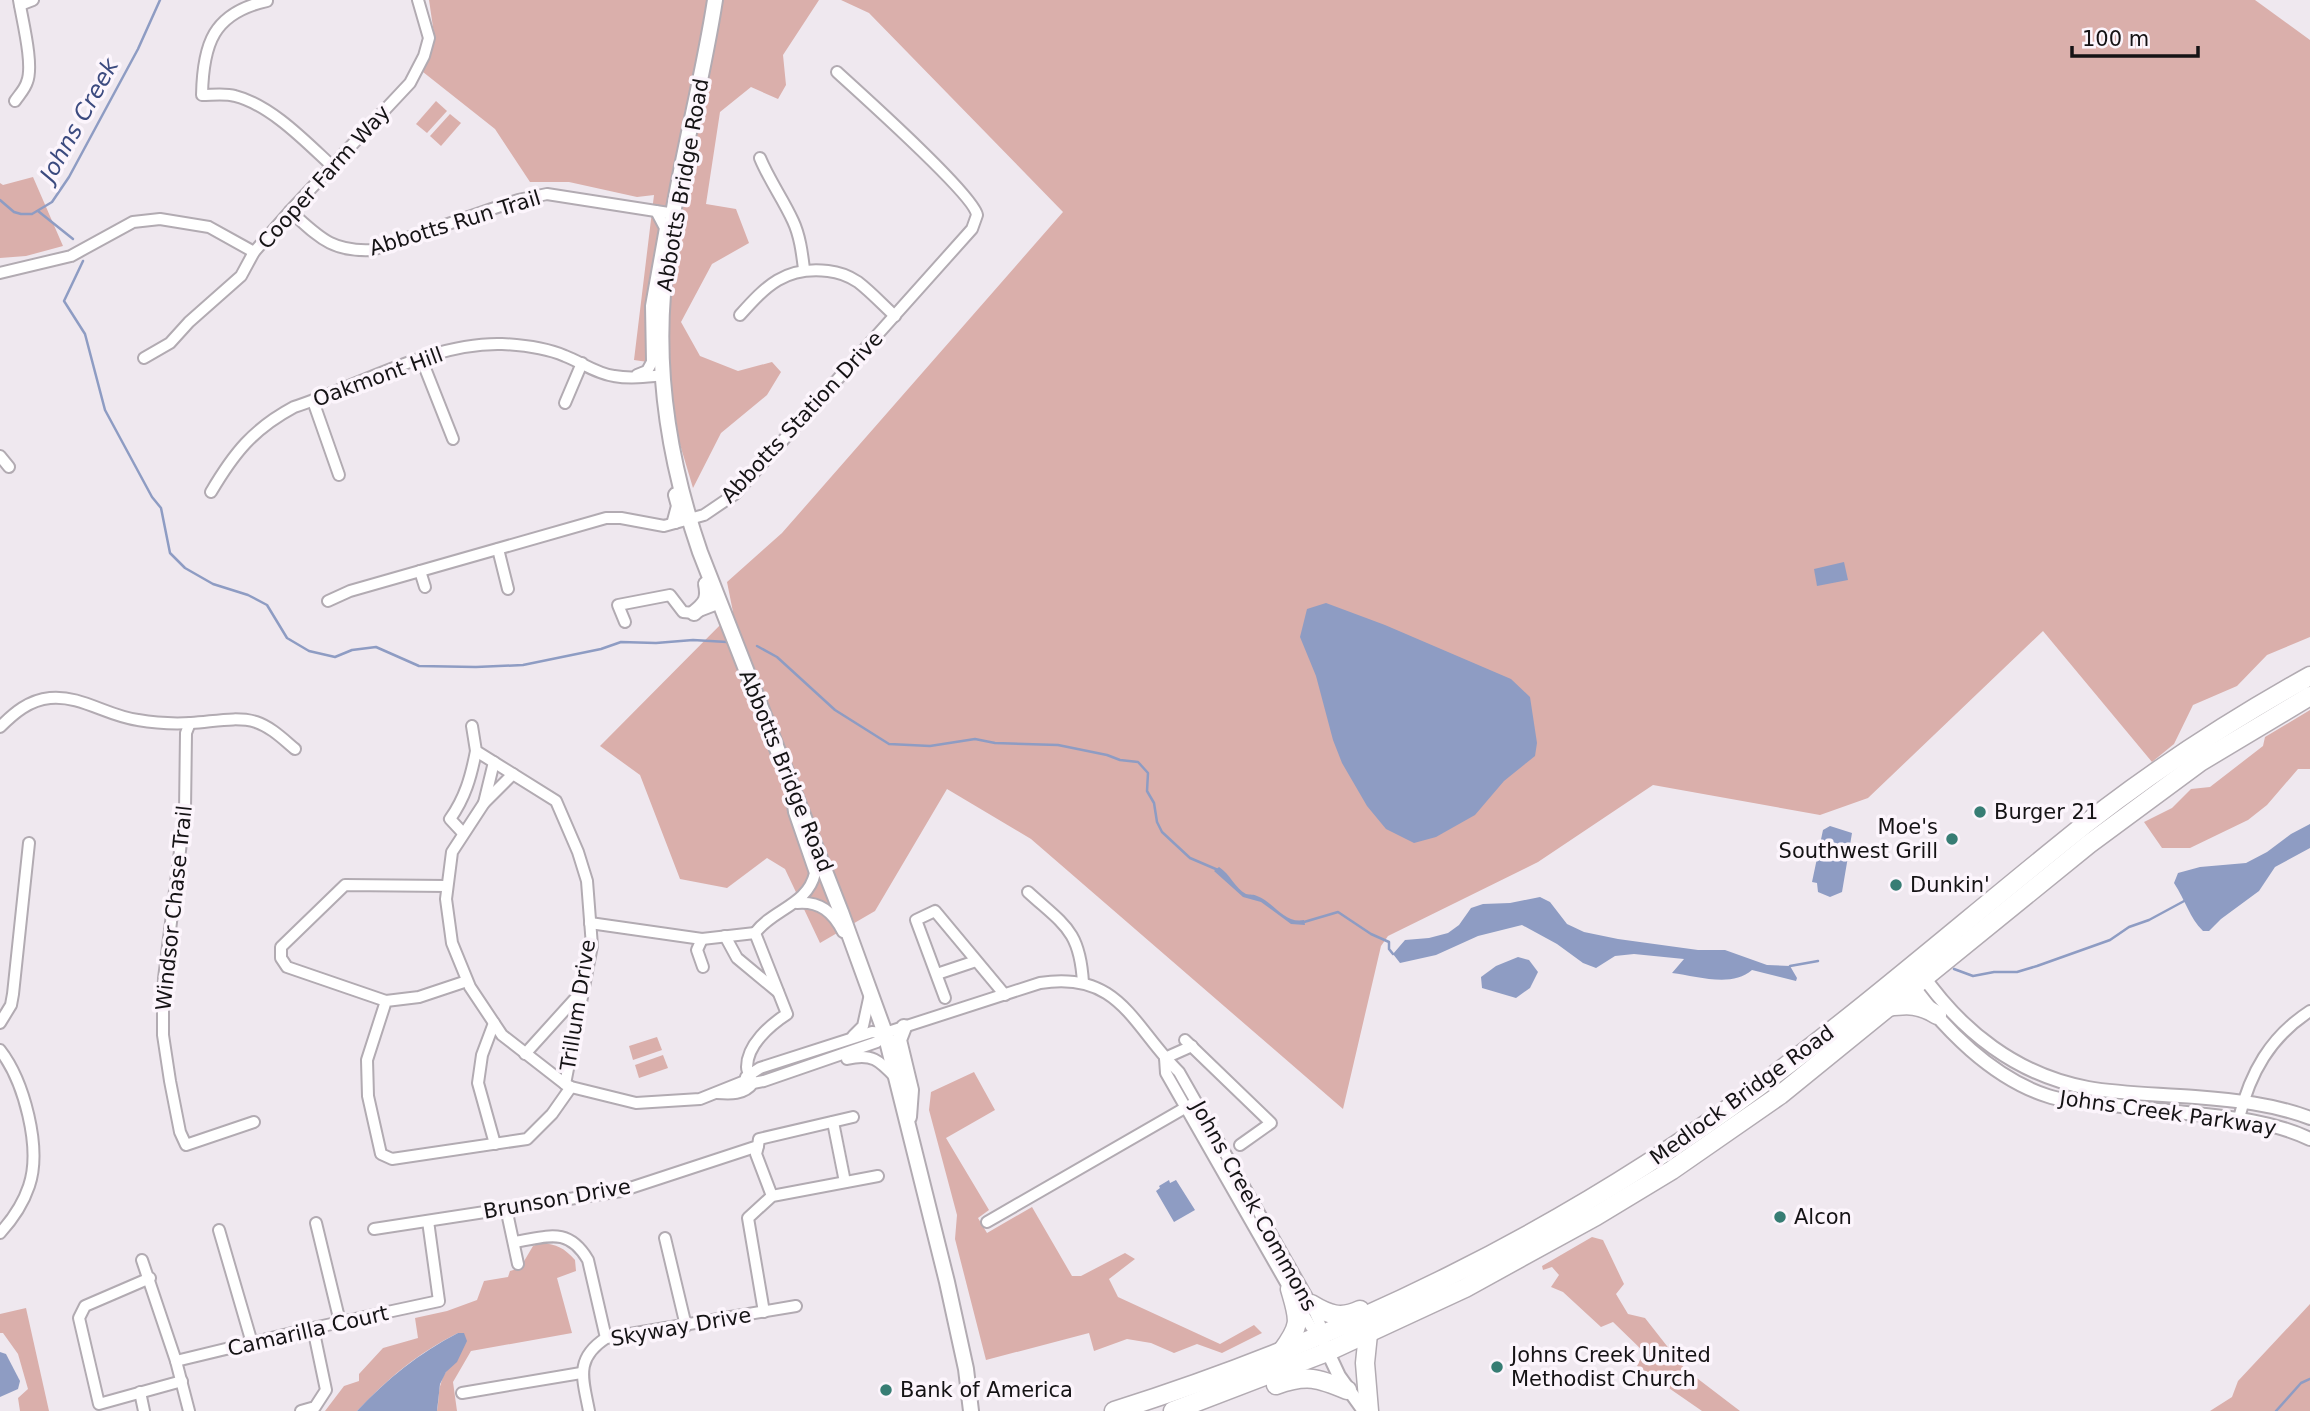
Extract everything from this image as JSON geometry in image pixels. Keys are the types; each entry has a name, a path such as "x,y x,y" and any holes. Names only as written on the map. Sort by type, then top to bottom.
{"highway":[{"name":"Medlock Bridge Road","path":"1114,1411 1210,1380 1282,1351 1368,1334 1465,1288 1596,1216 1672,1170 1780,1095 1888,1007 1914,975 2059,845 2137,787 2274,696 2310,676"},
{"name":"Medlock Bridge Road","path":"1181,1408 1324,1344 1358,1320 1546,1225 1672,1148 1914,975 2200,762 2310,696"},
{"path":"1888,1007 1915,1005 1937,1015"},
{"path":"1311,1304 1334,1315 1348,1315 1443,1271 1466,1267"},
{"path":"1282,1351 1294,1333 1298,1318 1290,1289"},
{"path":"1368,1334 1365,1363 1369,1411"},
{"path":"1181,1408 1214,1407 1296,1377 1312,1378 1347,1390"}],"main road":[{"name":"Abbotts Bridge Road","path":"715,0 663,293 662,376 665,416 682,520 700,552 858,956 885,1033 966,1369 971,1411"},
{"name":"Abbotts Bridge Road","path":"694,613 709,597 696,559 696,553 700,552"},
{"name":"Abbotts Bridge Road","path":"904,1027 899,1040 911,1090 908,1125"}],"street":[{"path":"15,101 28,81 26,34 19,3 33,0"},
{"name":"Cooper Farm Way","path":"144,358 170,343 189,322 241,276 254,252 410,83 424,56 429,38 418,0"},
{"path":"267,1 236,11 216,28 208,44 202,95 234,95 265,110 332,166"},
{"path":"837,72 954,184 973,204 977,215 991,214"},
{"path":"760,158 768,178 793,220 801,246 804,269"},
{"name":"Abbotts Run Trail","path":"290,211 324,241 352,251 372,250 518,200 547,194 675,214"},
{"name":"Abbotts Bridge Road","path":"631,377 647,371 652,362 651,306 665,228 656,211"},
{"name":"Abbotts Station Drive","path":"328,601 350,591 606,518 664,526 704,515 735,494 972,229 977,215"},
{"path":"0,273 71,256 134,222 160,219 209,227 254,252"},
{"path":"740,315 778,278 804,269 846,276 857,282 895,316"},
{"name":"Oakmont Hill","path":"211,492 251,436 278,416 421,358 480,344 504,344 564,355 611,376 662,376"},
{"path":"421,358 453,439"},
{"path":"565,403 582,363"},
{"path":"313,401 339,475"},
{"path":"0,456 9,467"},
{"path":"498,549 508,589"},
{"path":"420,571 425,587"},
{"path":"625,622 618,605 670,595 684,612 722,609"},
{"path":"0,727 26,705 46,698 60,697 134,720 256,722 274,731 295,749"},
{"name":"Windsor Chase Trail","path":"190,723 186,733 185,811 164,978 163,1035 170,1081 180,1132 186,1145 254,1122"},
{"path":"463,833 450,819 460,804 471,777 476,751 472,726"},
{"name":"Trillum Drive","path":"476,751 556,801 587,881 592,946 568,1085"},
{"path":"484,803 494,762"},
{"path":"513,774 484,803 452,852 446,899 452,943 467,981 502,1035 568,1085 636,1103 699,1099 713,1092 725,1081 742,1076 750,1078 784,1074 877,1042 885,1033"},
{"path":"590,923 702,939 755,933 770,917 797,903 808,890 815,873 794,812 789,782"},
{"path":"0,1023 11,1006 29,843"},
{"path":"447,886 345,885 281,947 281,958 287,967 386,1001 419,997 467,981"},
{"path":"1028,892 1065,926 1076,940 1082,961 1083,983"},
{"path":"797,903 819,905 832,914 858,956"},
{"path":"945,998 916,920 935,911 1005,995"},
{"path":"750,1078 747,1070 750,1054 758,1039 787,1014 755,933"},
{"path":"725,936 737,958 779,993"},
{"path":"702,939 697,950 703,967"},
{"path":"937,975 976,961"},
{"name":"Johns Creek Parkway","path":"1914,975 1937,1015 1968,1046 1996,1069 2030,1089 2071,1101 2239,1118 2273,1125 2310,1139"},
{"name":"Johns Creek Parkway","path":"1914,975 1966,1027 2002,1056 2028,1070 2088,1088 2243,1101 2310,1118"},
{"name":"Johns Creek Commons","path":"885,1033 1040,983 1083,983 1112,997 1124,1006 1179,1072 1204,1141 1311,1327 1324,1344"},
{"path":"525,1055 583,990"},
{"path":"846,1041 863,1026 871,992"},
{"path":"386,1001 367,1060 368,1096 381,1154 392,1159 527,1139 552,1114 568,1085"},
{"path":"2239,1118 2252,1074 2271,1045 2284,1030 2310,1011"},
{"path":"494,1023 482,1055 478,1083 495,1144"},
{"path":"750,1078 760,1068 872,1032 885,1033"},
{"path":"1165,1058 1189,1043 1271,1122 1240,1145"},
{"path":"0,1050 11,1064 23,1094 30,1126 33,1172 19,1208 0,1233"},
{"path":"823,1060 836,1061 862,1055 873,1058 897,1079"},
{"path":"779,1062 784,1074"},
{"path":"987,1223 1190,1104"},
{"name":"Johns Creek Commons","path":"1190,1104 1215,1135 1311,1304 1320,1324 1324,1344"},
{"name":"Brunson Drive","path":"374,1229 621,1191 758,1146 759,1139 853,1117"},
{"path":"834,1122 845,1182"},
{"path":"1204,1141 1215,1135"},
{"path":"758,1146 756,1154 772,1196"},
{"path":"1227,1181 1238,1175"},
{"path":"764,1312 748,1218 772,1196 878,1176"},
{"path":"506,1208 518,1264"},
{"name":"Camarilla Court","path":"176,1361 439,1301 428,1221"},
{"path":"316,1223 340,1322"},
{"path":"219,1230 252,1343"},
{"path":"515,1242 559,1235 567,1238 585,1254 589,1260 606,1338"},
{"path":"666,1238 686,1326"},
{"path":"142,1260 176,1361 189,1411"},
{"path":"150,1278 86,1306 79,1318 100,1404 182,1381"},
{"name":"Skyway Drive","path":"582,1373 586,1357 595,1345 606,1338 796,1306"},
{"path":"301,1411 315,1407 326,1390 313,1328"},
{"path":"1324,1344 1347,1390 1364,1411"},
{"path":"463,1393 582,1373 589,1411"},
{"path":"140,1392 144,1411"}],"shaded area":[{"path":"429,0 819,0 783,55 786,85 778,99 751,87 720,112 706,204 736,209 749,243 712,264 681,322 700,356 738,371 772,362 781,372 767,395 721,433 693,488 679,441 668,365 634,360 654,195 637,197 569,182 530,182 495,129 423,72 434,34"},
{"path":"841,0 2255,0 2310,40 2310,637 2267,655 2237,686 2193,705 2174,744 2152,762 2043,631 1868,798 1820,815 1653,785 1538,862 1388,936 1381,946 1343,1109 1031,839 947,789 875,911 820,943 785,869 767,858 727,888 680,879 640,775 600,746 733,612 727,582 782,533 1063,212 869,13"},
{"path":"436,101 447,111 427,133 416,124"},
{"path":"450,114 461,123 441,146 430,136"},
{"path":"33,177 63,246 26,256 0,258 0,183 3,185"},
{"path":"2310,710 2310,769 2298,769 2267,805 2248,820 2190,848 2162,848 2144,822 2172,808 2191,789 2210,787 2263,746 2265,737"},
{"path":"657,1037 662,1050 633,1060 629,1046"},
{"path":"663,1055 668,1068 639,1078 635,1065"},
{"path":"974,1072 995,1110 946,1138 989,1210 978,1218 987,1233 1032,1207 1072,1276 1081,1276 1125,1253 1135,1259 1109,1279 1118,1297 1220,1344 1254,1325 1262,1333 1222,1353 1197,1344 1174,1353 1151,1343 1127,1339 1094,1351 1089,1333 986,1360 955,1239 957,1215 929,1110 931,1092"},
{"path":"1592,1237 1603,1240 1624,1284 1616,1294 1628,1314 1645,1318 1685,1369 1740,1411 1702,1411 1637,1366 1644,1352 1613,1322 1601,1327 1563,1292 1551,1287 1559,1275 1552,1267 1543,1270 1542,1266"},
{"path":"541,1243 560,1247 575,1260 576,1271 557,1278 572,1333 471,1351 453,1382 457,1411 437,1411 439,1389 444,1375 459,1353 458,1333 429,1349 404,1368 357,1411 325,1411 344,1386 359,1381 359,1374 383,1348 418,1338 415,1318 447,1311 477,1300 484,1281 508,1277 510,1271 520,1268 533,1246"},
{"path":"2310,1304 2310,1411 2210,1411 2232,1397 2238,1381"},
{"path":"26,1308 49,1411 20,1411 18,1398 28,1389 18,1354 3,1333 0,1333 0,1314"}],"water":[{"path":"1844,562 1848,580 1817,586 1814,569"},
{"path":"1326,603 1511,679 1530,697 1537,743 1535,756 1504,781 1475,815 1436,837 1414,843 1386,829 1367,806 1342,763 1316,676 1300,637 1307,609"},
{"path":"2310,824 2310,848 2275,867 2259,891 2209,931 2203,931 2174,883 2178,873 2200,867 2246,863"},
{"path":"1830,826 1852,833 1842,892 1830,897 1818,892 1817,883 1812,882 1823,830"},
{"path":"1219,867 1246,894 1263,899 1291,919 1304,920 1305,925 1291,924 1261,902 1243,897 1214,871"},
{"path":"1540,897 1550,902 1567,924 1584,932 1698,950 1725,950 1767,965 1790,966 1797,978 1796,981 1752,970 1724,980 1703,978 1672,973 1684,959 1634,954 1615,956 1596,968 1583,963 1557,944 1522,925 1478,936 1436,955 1400,963 1393,954 1405,940 1448,933 1459,925 1471,908"},
{"path":"1518,957 1529,960 1538,972 1530,988 1516,998 1482,988 1481,977 1496,966"},
{"path":"1169,1180 1170,1183 1176,1180 1195,1210 1174,1222 1156,1191"},
{"path":"458,1333 464,1333 467,1341 457,1362 446,1372 440,1384 437,1411 357,1411 404,1368"},
{"path":"0,1352 6,1354 20,1381 18,1389 0,1397"}],"waterway":[{"name":"Johns Creek","path":"0,200 14,212 21,214 32,214 52,202 69,177 138,49 160,0"},
{"path":"38,211 73,239"},
{"path":"83,261 64,301 85,334 105,410 152,497 161,508 170,553 185,568 213,584 248,595 267,605 287,638 309,651 335,657 352,650 376,647 419,666 476,667 523,665 601,649 621,642 727,642"},
{"path":"757,646 777,657 835,710 889,744 930,746 975,739 995,743 1058,745 1138,762 1148,773 1147,791 1154,803 1157,822 1162,832 1190,858 1218,870"},
{"path":"1954,969 1973,976 2017,972 2110,940 2129,927 2149,920 2186,900"},
{"path":"1304,922 1338,912 1371,934 1389,942 1389,949 1393,954"},
{"path":"1790,966 1818,961"},
{"path":"2276,1411 2301,1383 2310,1379"}],"place":[{"name":"Burger 21","path":"1980,812"},
{"name":"Moe's Southwest Grill","path":"1952,839"},
{"name":"Dunkin'","path":"1896,885"},
{"name":"Alcon","path":"1780,1217"},
{"name":"Johns Creek United Methodist Church","path":"1497,1367"},
{"name":"Bank of America","path":"886,1390"}]}
